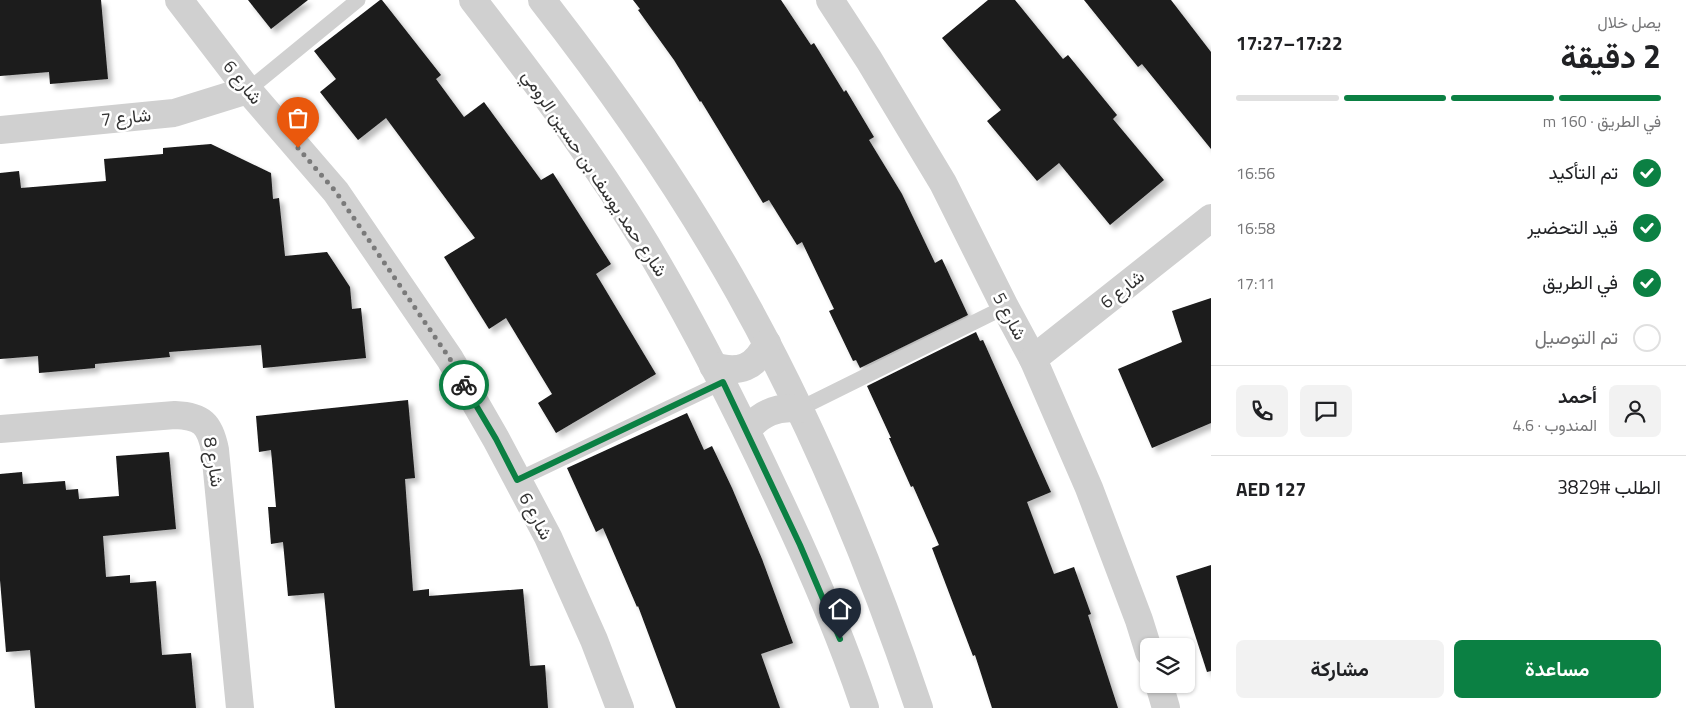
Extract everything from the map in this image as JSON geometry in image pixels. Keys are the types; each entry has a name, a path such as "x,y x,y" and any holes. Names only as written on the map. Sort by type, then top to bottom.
{"street":[{"name":"شارع 6","path":"179,0 248,90 336,192 450,359 496,439 552,546 594,640 620,708"},
{"name":"شارع حمد يوسف بن حسين الرومي","path":"474,0 543,91 620,203 655,260 718,374 747,430 800,545 834,623 865,708"},
{"path":"542,0 627,116 684,202 738,291 767,344 799,409 849,520 898,646 919,708"},
{"name":"شارع 5","path":"830,0 869,60 943,183 1033,359 1089,488 1145,638"},
{"name":"شارع 7","path":"0,130 174,113 248,90"},
{"name":"شارع 6","path":"1033,359 1211,218"},
{"path":"718,374 724,369 735,370 745,368 755,362 767,344"},
{"path":"747,430 754,421 775,409 799,409"},
{"name":"شارع 8","path":"0,429 175,415 193,417 204,422 211,434 215,450 240,708"},
{"path":"1162,693 1166,708"}],"lane":[{"path":"248,90 358,0"},
{"path":"799,409 1005,307"},
{"path":"517,480 718,374"}],"building":[{"path":"0,0 101,0 108,79 50,84 49,72 0,76"},
{"path":"248,0 308,0 271,29"},
{"path":"382,0 441,75 436,79 464,117 484,102 541,180 553,173 611,264 596,274 656,374 556,433 538,403 552,394 506,318 489,329 444,257 475,238 386,118 358,140 320,92 336,79 314,51"},
{"path":"633,0 781,0 811,45 814,43 844,92 846,90 874,137 869,140 902,194 935,263 942,259 968,315 860,368 856,360 853,361 829,311 834,309 802,242 797,245 769,200 763,203 701,101"},
{"path":"988,0 1015,0 1063,59 1068,55 1117,115 1113,119 1164,180 1110,225 1059,163 1037,181 987,121 1001,110 942,38"},
{"path":"1084,0 1171,0 1211,52 1211,149 1142,64 1138,67"},
{"path":"211,144 271,173 273,199 279,198 285,256 327,252 350,287 352,309 361,308 366,358 263,368 261,345 169,352 170,357 95,364 95,368 39,373 38,356 0,359 0,173 19,171 21,188 106,181 104,159 163,154 163,148"},
{"path":"1211,298 1211,423 1152,448 1118,369 1182,342 1172,311"},
{"path":"976,332 980,341 983,340 1051,492 1027,502 1054,574 1074,567 1091,614 1088,615 1118,708 992,708 975,655 973,656 932,548 939,545 913,486 911,487 867,386"},
{"path":"408,400 415,478 405,479 413,591 429,589 429,596 523,589 530,666 545,665 548,708 335,708 324,593 288,596 283,542 271,544 268,507 276,507 271,450 259,452 256,416"},
{"path":"687,413 704,450 712,446 732,488 762,559 793,643 761,654 780,708 676,708 638,606 603,528 596,532 567,468"},
{"path":"169,452 176,529 103,536 106,577 130,575 130,583 156,581 162,655 191,653 196,708 35,708 30,650 6,652 0,580 0,474 22,472 23,484 65,481 66,490 78,489 79,499 119,496 116,456"},
{"path":"1211,565 1211,671 1207,672 1176,576"}],"way so far":[{"path":"298,148 336,192 450,359 464,385"}],"route":[{"path":"464,385 496,439 517,480 723,382 800,545 840,639"}]}
